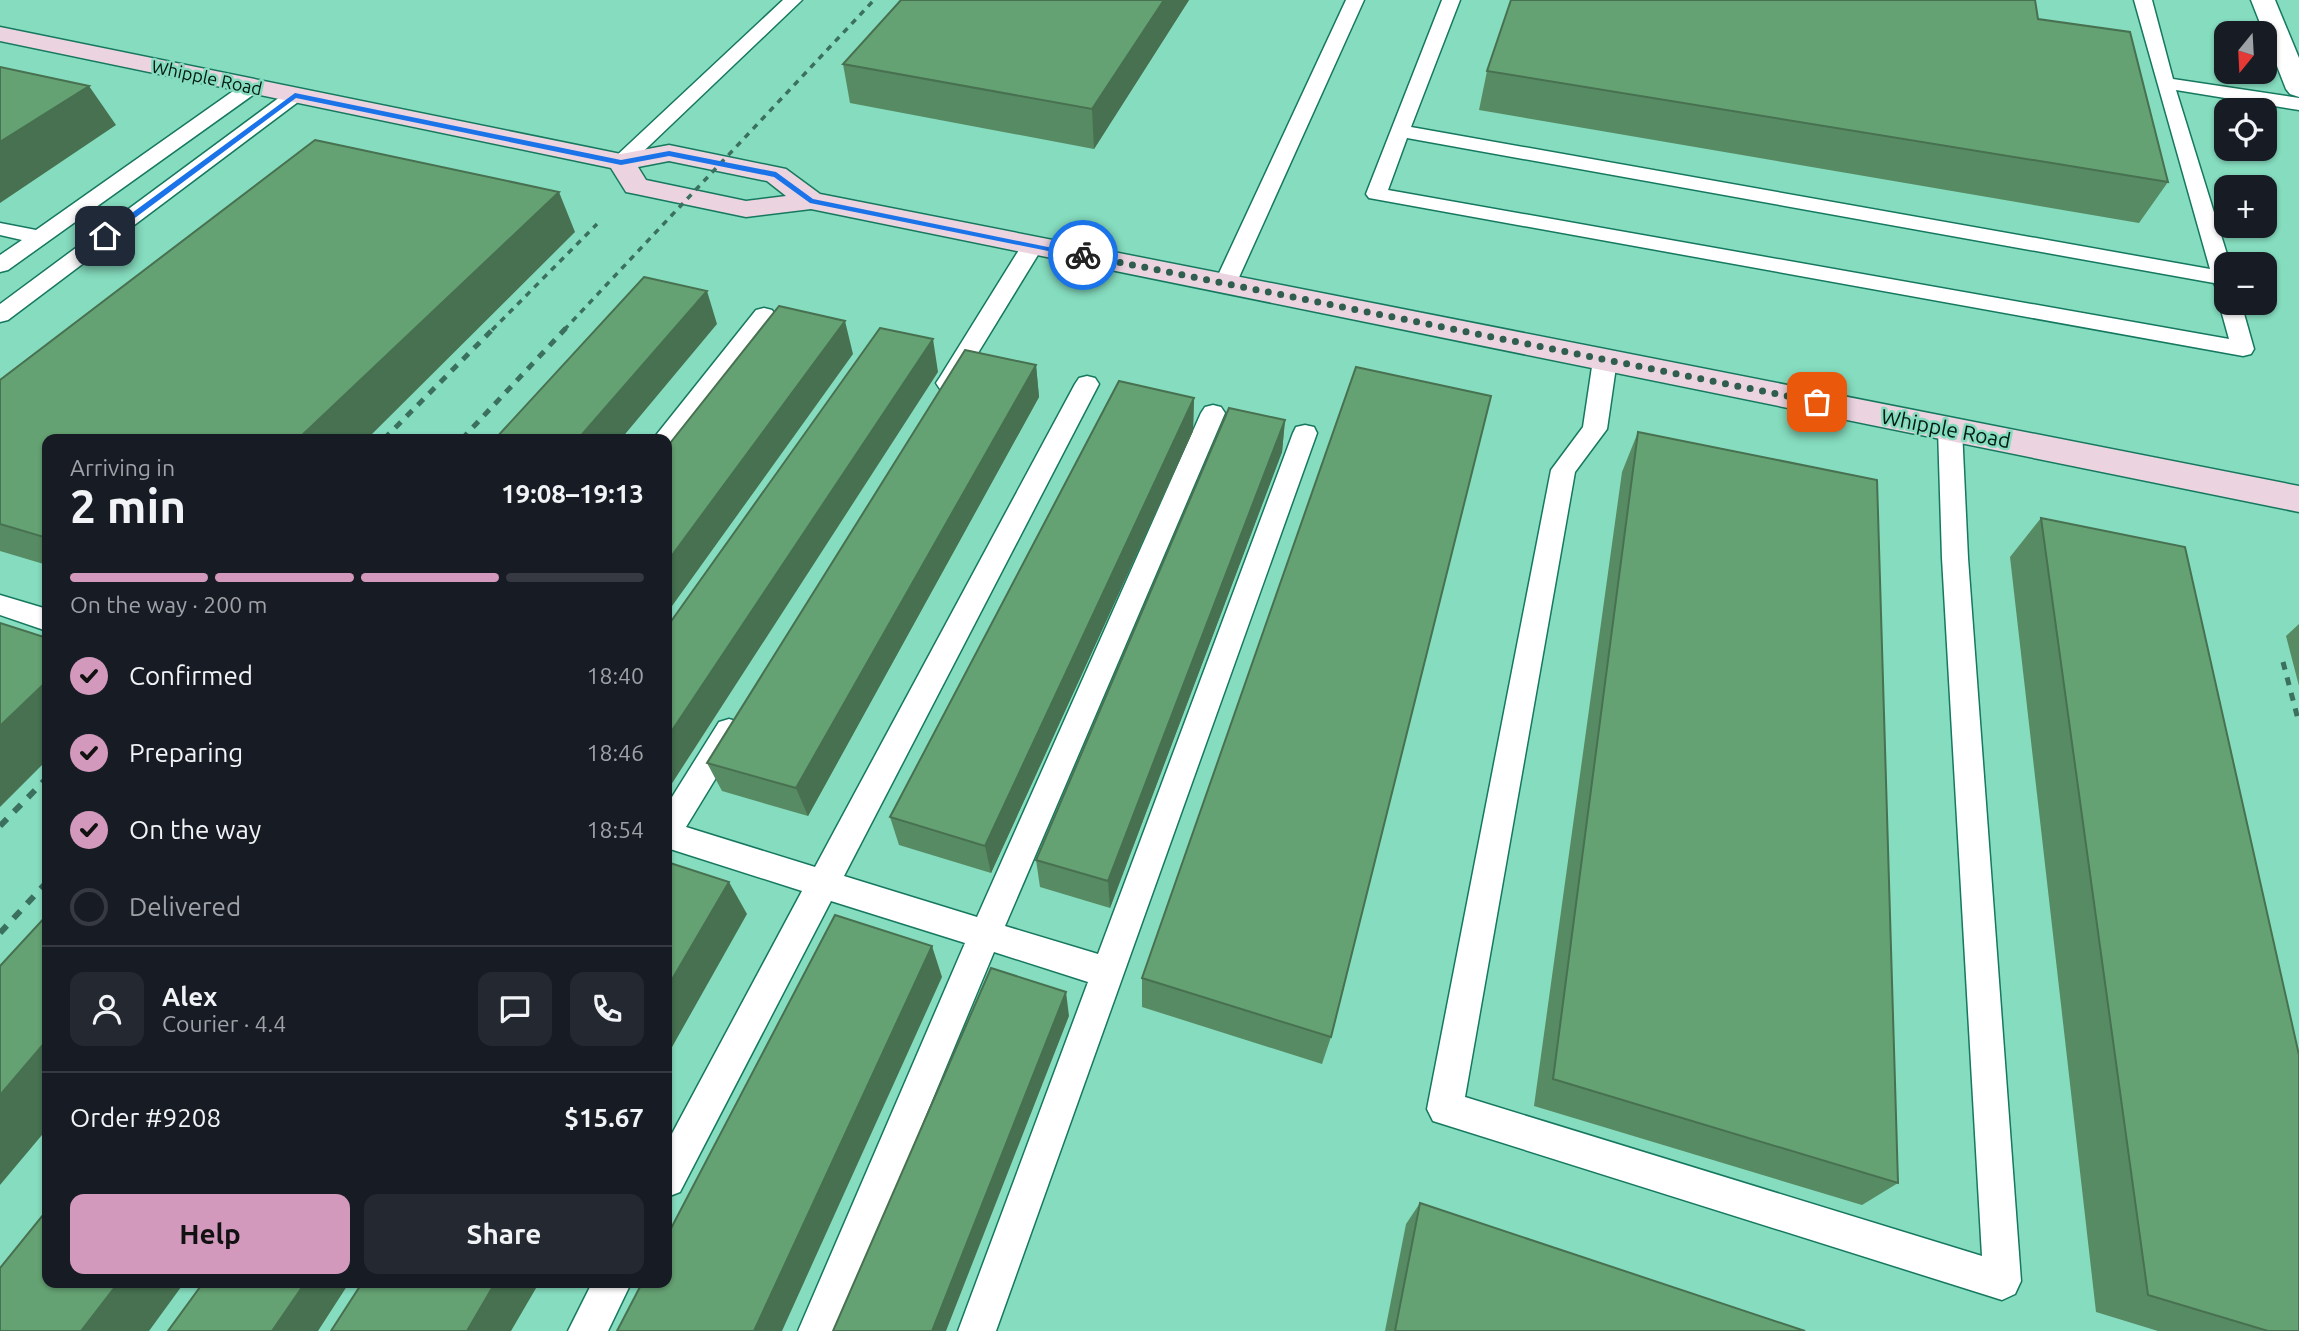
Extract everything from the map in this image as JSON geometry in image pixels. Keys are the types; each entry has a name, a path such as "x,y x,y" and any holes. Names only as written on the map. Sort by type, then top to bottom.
{"main road":[{"name":"Whipple Road","path":"0,34 621,162 669,153 776,175 810,201"},
{"name":"Whipple Road","path":"621,162 636,186 746,209 810,201 2299,499"}],"street":[{"path":"2263,0 2299,89"}],"lane":[{"path":"621,162 793,0"},
{"path":"1225,284 1355,0"},
{"path":"1451,0 1376,194 2243,349 2233,315"},
{"path":"2143,0 2216,252"},
{"path":"2165,83 2299,104"},
{"path":"0,265 253,86"},
{"path":"0,315 295,95"},
{"path":"1401,131 2214,281"},
{"path":"0,229 39,237"},
{"path":"934,405 1033,245"},
{"path":"669,434 764,315"},
{"path":"1605,360 1595,429 1563,470 1445,1109 2001,1281 1955,558 1950,429"},
{"path":"672,1169 1087,384"},
{"path":"817,1331 985,935 1213,413"},
{"path":"977,1331 1305,433"},
{"path":"0,605 42,618"},
{"path":"672,825 741,713"},
{"path":"672,835 1108,973"},
{"path":"587,1331 609,1288"}],"building":[{"path":"901,0 1164,0 1092,109 843,64"},
{"path":"1511,0 2035,0 2038,19 2130,32 2168,182 1487,71"},
{"path":"0,67 89,86 0,142"},
{"path":"315,140 559,192 303,434 42,434 42,537 0,524 0,380"},
{"path":"644,277 707,291 582,434 500,434"},
{"path":"779,306 845,321 672,555 672,441"},
{"path":"880,328 933,339 672,730 672,620"},
{"path":"965,350 1036,365 796,788 707,763"},
{"path":"1356,367 1491,396 1331,1037 1142,978"},
{"path":"1119,381 1194,398 985,846 890,817"},
{"path":"1229,408 1285,420 1108,881 1036,860"},
{"path":"1638,432 1877,480 1898,1183 1553,1079"},
{"path":"2041,518 2185,547 2299,1055 2299,1331 2268,1331 2148,1295"},
{"path":"0,623 42,636 42,686 0,726"},
{"path":"672,864 729,882 672,979"},
{"path":"835,915 932,946 754,1331 617,1331 639,1288 672,1288 672,1226"},
{"path":"42,920 42,1046 0,1095 0,966"},
{"path":"991,968 1066,992 932,1331 833,1331"},
{"path":"1420,1203 1805,1331 1395,1331"},
{"path":"42,1216 42,1288 114,1288 81,1331 0,1331 0,1268"},
{"path":"199,1288 302,1288 272,1331 168,1331"},
{"path":"359,1288 492,1288 467,1331 331,1331"}],"railway":[{"path":"564,330 874,0"},
{"path":"492,330 597,224"},
{"path":"389,434 494,328"},
{"path":"467,434 566,328"},
{"path":"2283,662 2299,723"},
{"path":"0,826 42,783"},
{"path":"0,933 42,887"}],"way so far":[{"path":"1083,255 1817,402"}],"route":[{"path":"105,236 295,95 621,162 669,153 776,175 810,201 1083,255"}]}
